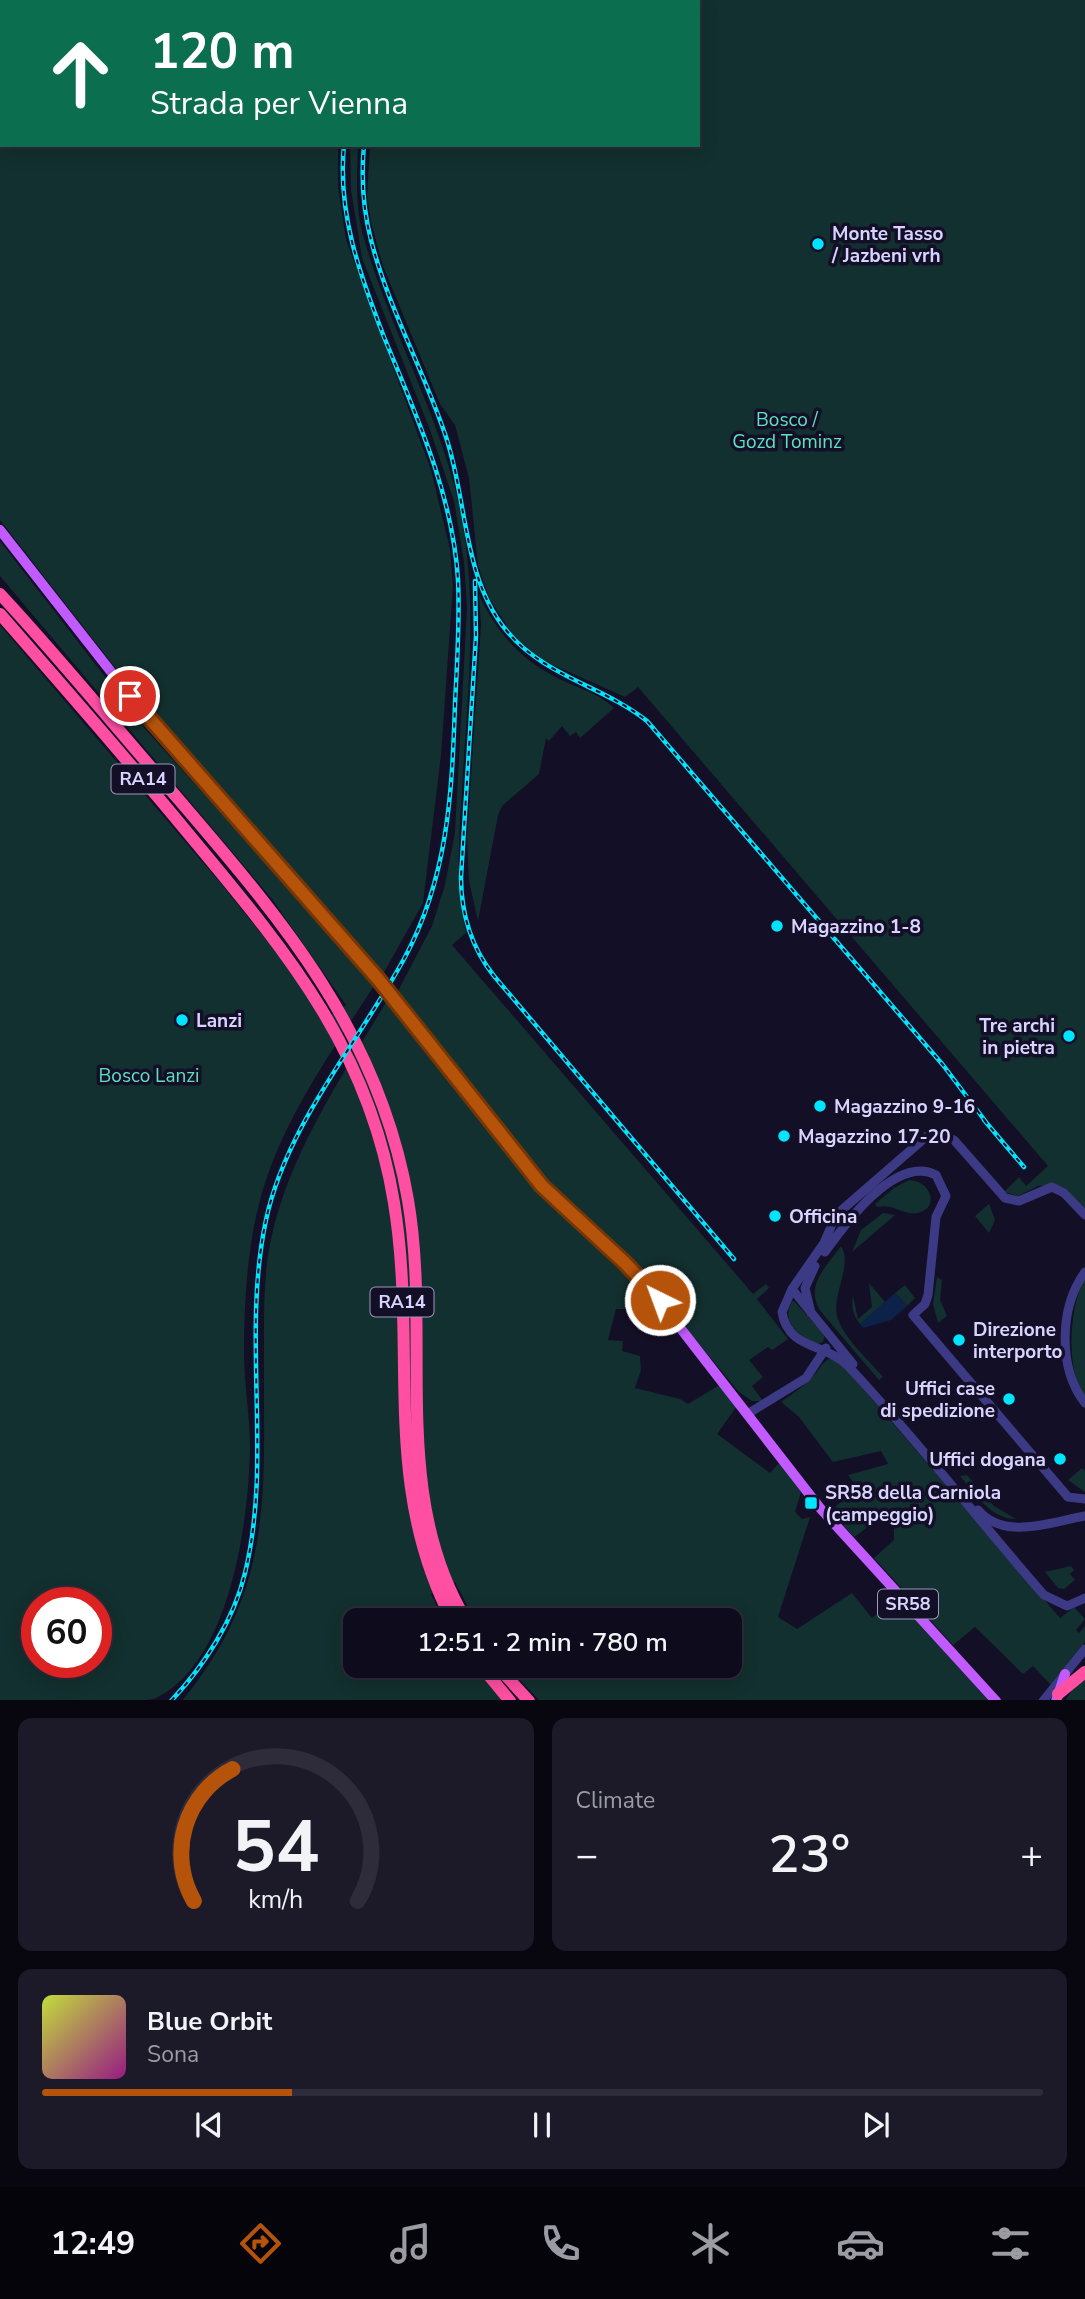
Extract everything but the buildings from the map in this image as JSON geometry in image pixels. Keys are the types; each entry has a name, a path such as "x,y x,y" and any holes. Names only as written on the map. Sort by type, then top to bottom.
{"highway":[{"path":"0,591 20,615 25,632"},
{"path":"0,614 25,632"},
{"path":"0,621 25,632"},
{"name":"RA14","path":"25,632 87,713 270,933 328,1017 362,1086 388,1171 398,1235 405,1441 421,1520 449,1608"},
{"name":"RA14","path":"25,632 226,855 295,943 340,1010 368,1065 397,1147 411,1224 417,1297 421,1520"},
{"name":"RA14","path":"443,1587 458,1608"},
{"path":"1057,1697 1085,1672"},
{"path":"491,1678 510,1700"},
{"path":"508,1678 529,1700"}],"main road":[{"name":"SR58","path":"0,530 130,696 397,1001 526,1167 569,1213 650,1289 749,1413 820,1508 996,1700"},
{"path":"1057,1697 1066,1674"}],"street":[{"path":"1085,1215 1063,1193 1052,1187 1019,1201 1005,1198 954,1140 943,1135 927,1136 839,1210 824,1243 792,1289 782,1312 787,1328 807,1346 824,1351 848,1365 1044,1595 1067,1606 1085,1598"},
{"path":"811,1313 804,1297 806,1280 848,1220 899,1177 916,1170 936,1175 945,1190 945,1201 936,1217 929,1295 913,1315 1068,1497 1085,1499"},
{"path":"1085,1272 1076,1285 1070,1306 1066,1354 1074,1389 1085,1403"},
{"path":"792,1289 989,1521 1012,1528 1085,1516"},
{"path":"749,1413 806,1378 832,1339"},
{"path":"1043,1700 1085,1649"}],"green space":[{"name":"Bosco / Gozd Tominz","path":"700,0 1085,0 1085,1213 1054,1185 1038,1186 1018,1196 1004,1192 1019,1177 1026,1186 1048,1166 638,687 625,697 540,659 513,635 489,598 478,565 469,478 455,425 440,404 383,266 367,197 370,147 700,147"},
{"path":"0,147 338,147 338,187 346,240 431,470 450,549 453,586 441,755 423,903 383,974 160,725 0,520"},
{"path":"350,147 358,147 360,224 386,304 440,440 460,510 466,545 470,650 459,862 460,897 466,933 452,945 753,1294 766,1284 769,1288 757,1299 788,1339 772,1350 768,1347 749,1360 763,1377 752,1386 763,1401 752,1401 738,1391 619,1247 549,1184 398,991 432,926 445,885 455,832 467,608 464,562 454,501 430,430 362,258 351,190"},
{"name":"Bosco Lanzi","path":"0,541 147,731 375,984 293,1117 268,1174 259,1204 247,1278 245,1315 249,1478 239,1550 218,1624 201,1656 180,1681 154,1699 0,1700 0,625 223,886 296,977 323,1020 346,1005 272,899 0,576"},
{"path":"479,595 500,631 528,660 560,679 600,697 614,708 580,738 576,732 570,736 562,726 549,741 546,738 539,774 502,806 478,921 469,881 467,838 481,625"},
{"path":"389,997 533,1185 646,1296 646,1309 616,1309 608,1340 623,1341 622,1351 640,1356 641,1370 635,1388 680,1399 688,1404 721,1384 737,1406 717,1434 770,1473 780,1462 801,1492 795,1512 802,1519 810,1517 778,1617 797,1629 852,1593 872,1618 896,1598 988,1700 539,1700 518,1678 742,1678 742,1608 469,1608 455,1582 431,1594 438,1608 343,1608 343,1678 484,1678 503,1700 183,1700 212,1659 234,1618 249,1577 258,1537 262,1495 265,1282 268,1253 291,1175 320,1114"},
{"path":"909,1180 928,1190 931,1201 929,1206 917,1213 877,1207 875,1204 894,1188"},
{"path":"989,1204 995,1220 989,1233 975,1216"},
{"path":"883,1213 895,1215 852,1252 861,1230"},
{"path":"841,1246 845,1262 837,1298 837,1316 850,1340 883,1377 879,1380 817,1304 815,1295 819,1278"},
{"path":"937,1277 942,1280 940,1300 947,1316 938,1323 933,1304"},
{"path":"1085,1278 1085,1397 1074,1371 1072,1338 1075,1305"},
{"path":"869,1283 885,1302 860,1324 853,1311 853,1296 858,1319 872,1307"},
{"path":"905,1285 915,1298 907,1306 895,1293"},
{"path":"793,1300 825,1335 823,1342 818,1344 811,1341 793,1327 788,1315"},
{"path":"831,1358 847,1370 1060,1618 1074,1607 1085,1619 1076,1630 1079,1633 1085,1626 1085,1642 1051,1685 1033,1666 1023,1674 975,1627 953,1645 874,1558 894,1540 894,1508 854,1537 835,1516 836,1506 857,1488 848,1475 888,1464 881,1451 833,1462 799,1417 781,1402 805,1384"},
{"path":"1082,1468 1085,1471 1085,1492 1068,1480"},
{"path":"967,1475 994,1506 1016,1519 999,1515 984,1504 960,1476"},
{"path":"1071,1566 1074,1570 1070,1574 1075,1580 1064,1589 1058,1588 1045,1572"},
{"path":"1085,1679 1085,1700 1066,1700 1075,1686"}],"water":[{"path":"895,1293 907,1306 891,1320 863,1328 860,1324"}],"railway":[{"path":"172,1700 216,1642 233,1608 245,1573 257,1486 256,1308 259,1264 266,1220 276,1185 306,1118 386,990 419,928 439,866 449,803 458,626 455,548 441,486 431,456 375,314 352,243 344,195 344,147"},
{"path":"364,147 363,193 371,240 396,314 445,434 458,483 473,561 492,609 506,630 537,659 612,698 647,721 943,1065 989,1126"},
{"path":"475,581 476,636 461,877 465,916 473,941 494,976 734,1259"},
{"path":"984,1120 1024,1167"}],"place":[{"name":"Monte Tasso / Jazbeni vrh","path":"818,244"},
{"name":"Magazzino 1-8","path":"777,926"},
{"name":"Lanzi","path":"182,1020"},
{"name":"Tre archi in pietra","path":"1069,1036"},
{"name":"Magazzino 9-16","path":"820,1106"},
{"name":"Magazzino 17-20","path":"784,1136"},
{"name":"Officina","path":"775,1216"},
{"name":"Direzione interporto","path":"959,1340"},
{"name":"Uffici case di spedizione","path":"1009,1399"},
{"name":"Uffici dogana","path":"1060,1459"},
{"name":"SR58 della Carniola (campeggio)","path":"811,1503"}],"route":[{"path":"130,696 378,979 542,1186 625,1263 660,1300"}]}
